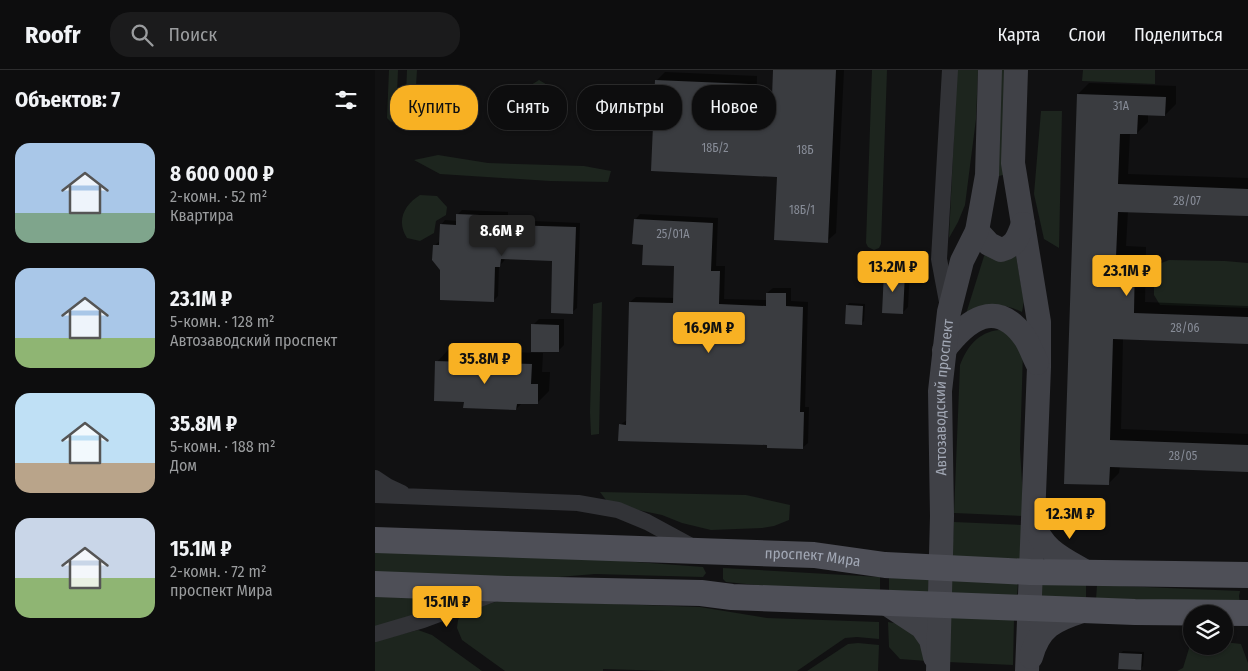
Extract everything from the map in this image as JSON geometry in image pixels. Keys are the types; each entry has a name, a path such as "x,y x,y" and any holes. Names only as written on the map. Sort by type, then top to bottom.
{"main road":[{"name":"проспект Мира","path":"375,540 814,555 885,565 1030,572 1248,575"},
{"path":"699,550 711,561 716,569 716,579 712,585 701,593"},
{"path":"375,584 701,593 732,597 1135,612 1248,613"},
{"path":"1248,584 1239,592 1239,599 1248,606"}],"street":[{"path":"949,312 939,259 950,70"},
{"name":"Автозаводский проспект","path":"938,669 942,495 940,391 949,312 962,261 977,230 987,175 990,70"},
{"path":"1016,70 1013,163 1039,322 1039,367 1027,671"},
{"path":"977,230 989,244 1001,250 1016,242 1023,224"},
{"path":"944,350 957,333 969,323 983,316 999,317 1012,324 1025,338 1039,367"},
{"path":"375,478 409,496"},
{"path":"375,495 578,503 610,509 647,522 699,550"},
{"path":"1033,521 1036,533 1045,546 1088,573"},
{"path":"375,634 423,620 507,589"},
{"path":"884,602 922,627 931,640 938,669"},
{"path":"1027,671 1033,648 1040,634 1049,625 1061,618 1086,610"}],"shaded area":[{"path":"389,70 398,70 397,85 390,85 390,121 387,118"},
{"path":"407,70 417,70 416,85 406,85"},
{"path":"872,70 887,70 881,244 879,248 874,250 868,247 866,243"},
{"path":"957,70 978,70 976,119 965,205 949,238"},
{"path":"999,70 1008,70 1003,175 999,176 995,173"},
{"path":"1083,70 1155,70 1155,84 1082,81"},
{"path":"539,80 547,85 531,85"},
{"path":"1041,111 1062,111 1059,248 1044,239 1034,194"},
{"path":"438,155 488,163 584,166 611,171 608,182 550,181 440,174 414,160"},
{"path":"420,195 437,196 447,207 446,215 436,221 434,233 420,241 407,238 402,226 402,220 406,209"},
{"path":"985,253 1004,261 1016,256 1024,301 1022,312 999,305 987,307 965,317"},
{"path":"1169,260 1248,263 1248,308 1160,305 1154,295 1154,266"},
{"path":"602,302 599,434 591,435 593,304"},
{"path":"999,330 1008,332 1023,352 1020,449 1024,516 954,513 960,365 966,352 979,337"},
{"path":"600,492 746,495 790,505 789,520 762,528 711,530 682,523 662,515 609,504"},
{"path":"954,522 1023,525 1021,559 952,557"},
{"path":"375,551 583,558 703,567 706,573 703,577 595,574 535,579 375,574"},
{"path":"723,568 880,577 880,591 776,587 726,582 723,579"},
{"path":"889,578 929,579 928,593 889,591"},
{"path":"952,580 1018,583 1017,596 952,593"},
{"path":"1041,583 1086,584 1086,599 1040,596"},
{"path":"1097,585 1240,591 1240,605 1096,600"},
{"path":"375,596 461,599 375,629"},
{"path":"503,600 700,607 767,618 879,622 879,639 845,638 797,671 603,669 603,671 505,671 462,640 457,628 458,620 465,612"},
{"path":"950,616 1014,619 1013,665 948,662"},
{"path":"888,622 912,626 927,661 900,659 889,647"},
{"path":"418,630 432,635 482,671 375,671 375,641"},
{"path":"1233,643 1241,644 1248,663 1248,671 1177,671 1183,668 1187,655 1233,655"},
{"path":"848,644 879,645 878,671 807,671"}],"building":[{"path":"773,70 836,70 828,243 774,240 777,177 651,171 653,130 682,130 682,85 655,85 655,80 749,84 692,85 692,130 776,130 776,85 772,85"},
{"path":"1077,94 1166,97 1165,116 1138,115 1137,134 1120,134 1118,184 1248,189 1248,216 1118,212 1116,257 1135,257 1134,313 1248,317 1248,344 1113,339 1110,440 1248,445 1248,472 1110,467 1109,485 1064,484"},
{"path":"456,214 504,216 504,225 576,227 573,314 551,313 552,261 501,259 500,267 495,267 494,302 440,300 440,270 432,260 433,245 439,245 440,224 456,225"},
{"path":"634,219 713,223 711,271 720,271 719,304 766,306 766,293 786,293 786,306 803,307 800,412 804,412 803,449 767,448 767,445 618,441 619,424 626,425 629,302 673,303 674,266 642,265 643,245 632,244"},
{"path":"884,272 905,273 903,314 882,313"},
{"path":"846,305 863,306 862,325 845,324"},
{"path":"531,324 559,325 559,352 531,352"},
{"path":"435,361 532,364 531,384 538,384 538,404 517,404 516,410 463,408 464,402 434,401"},
{"path":"1119,653 1142,654 1141,670 1118,669"}]}
